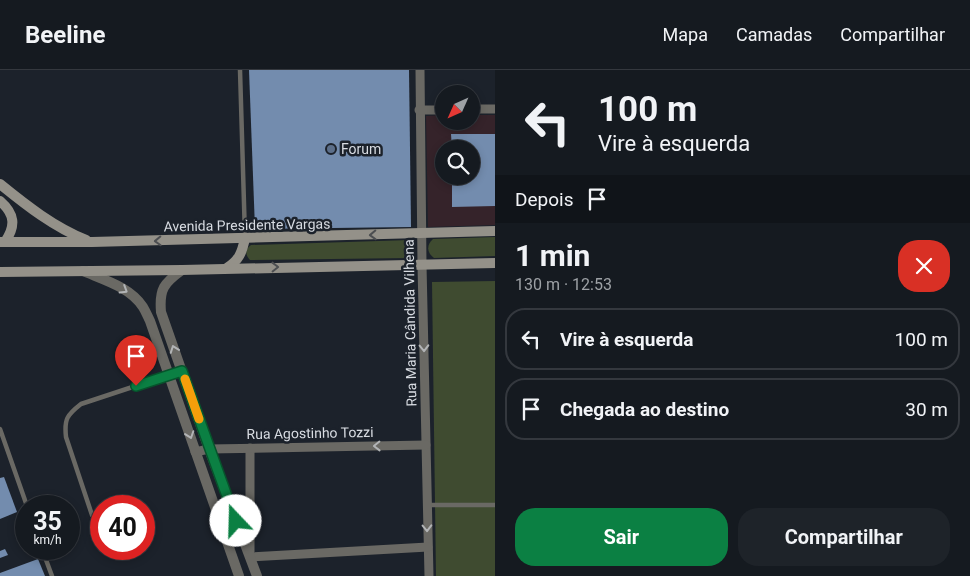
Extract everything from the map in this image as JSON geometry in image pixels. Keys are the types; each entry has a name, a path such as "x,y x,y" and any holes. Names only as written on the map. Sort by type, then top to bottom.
{"main road":[{"path":"0,184 56,226 92,242"},
{"path":"0,201 6,206 12,217 13,226 9,236 2,242"},
{"name":"Avenida Presidente Vargas","path":"2,242 92,242 495,231"},
{"path":"226,268 234,263 239,256 245,238"},
{"path":"0,272 495,263"}],"street":[{"name":"Rua Maria Cândida Vilhena","path":"420,70 419,110 428,576"},
{"path":"480,109 495,109"},
{"path":"419,110 435,110"},
{"path":"79,270 121,287 142,306 150,321 239,576"},
{"path":"182,270 169,279 163,288 160,298 161,312 257,576"},
{"name":"Rua Agostinho Tozzi","path":"195,452 210,449 426,445"},
{"path":"250,448 250,557"},
{"path":"250,557 428,547"}],"lane":[{"path":"240,70 245,238"},
{"path":"90,509 66,437 65,424 71,412 81,404 182,371"},
{"path":"0,429 23,495"},
{"path":"427,505 495,505"},
{"path":"46,560 52,576"}],"shaded area":[{"path":"480,115 495,115 495,225 428,227 426,116 435,116 435,130 480,130"}],"green space":[{"path":"495,237 495,256 434,258 428,249 433,239"},
{"path":"410,240 414,249 410,258 250,260 246,252 251,245"},
{"path":"495,281 495,576 436,576 432,282"}],"building":[{"name":"Forum","path":"249,70 409,70 411,227 255,229"},
{"path":"451,134 495,134 495,206 452,207 452,185 480,185 480,140 451,140"},
{"path":"4,477 15,507 15,513 0,519 0,478"},
{"path":"5,549 8,555 0,558 0,551"},
{"path":"38,560 45,576 0,576 0,573"}],"slow traffic":[{"path":"185,379 199,419"}],"place":[{"name":"Forum","path":"331,149"}],"route":[{"path":"136,386 182,371 236,521"}]}
